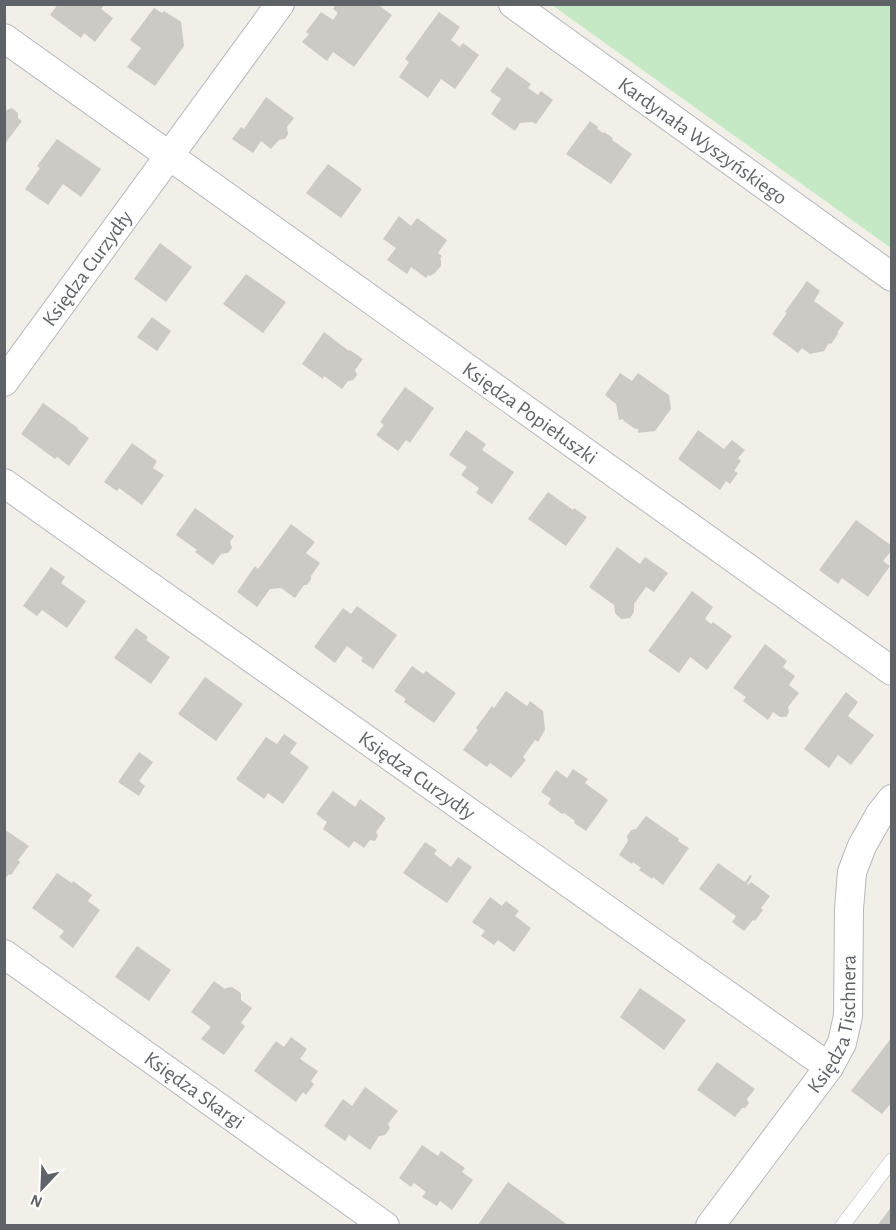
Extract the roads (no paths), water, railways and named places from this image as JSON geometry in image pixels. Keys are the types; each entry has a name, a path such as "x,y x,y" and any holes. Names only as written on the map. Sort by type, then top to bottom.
{"street":[{"path":"169,155 280,4"},
{"name":"Kardynała Wyszyńskiego","path":"513,4 891,277"},
{"name":"Księdza Popiełuszki","path":"4,38 891,671"},
{"name":"Księdza Curzydły","path":"4,382 169,155"},
{"name":"Księdza Curzydły","path":"4,483 829,1066"},
{"name":"Księdza Tischnera","path":"711,1226 829,1066 842,1043 848,1016 849,909 852,872 862,846 891,799"},
{"name":"Księdza Skargi","path":"4,954 385,1226"}],"lane":[{"path":"842,1226 891,1160"}]}
